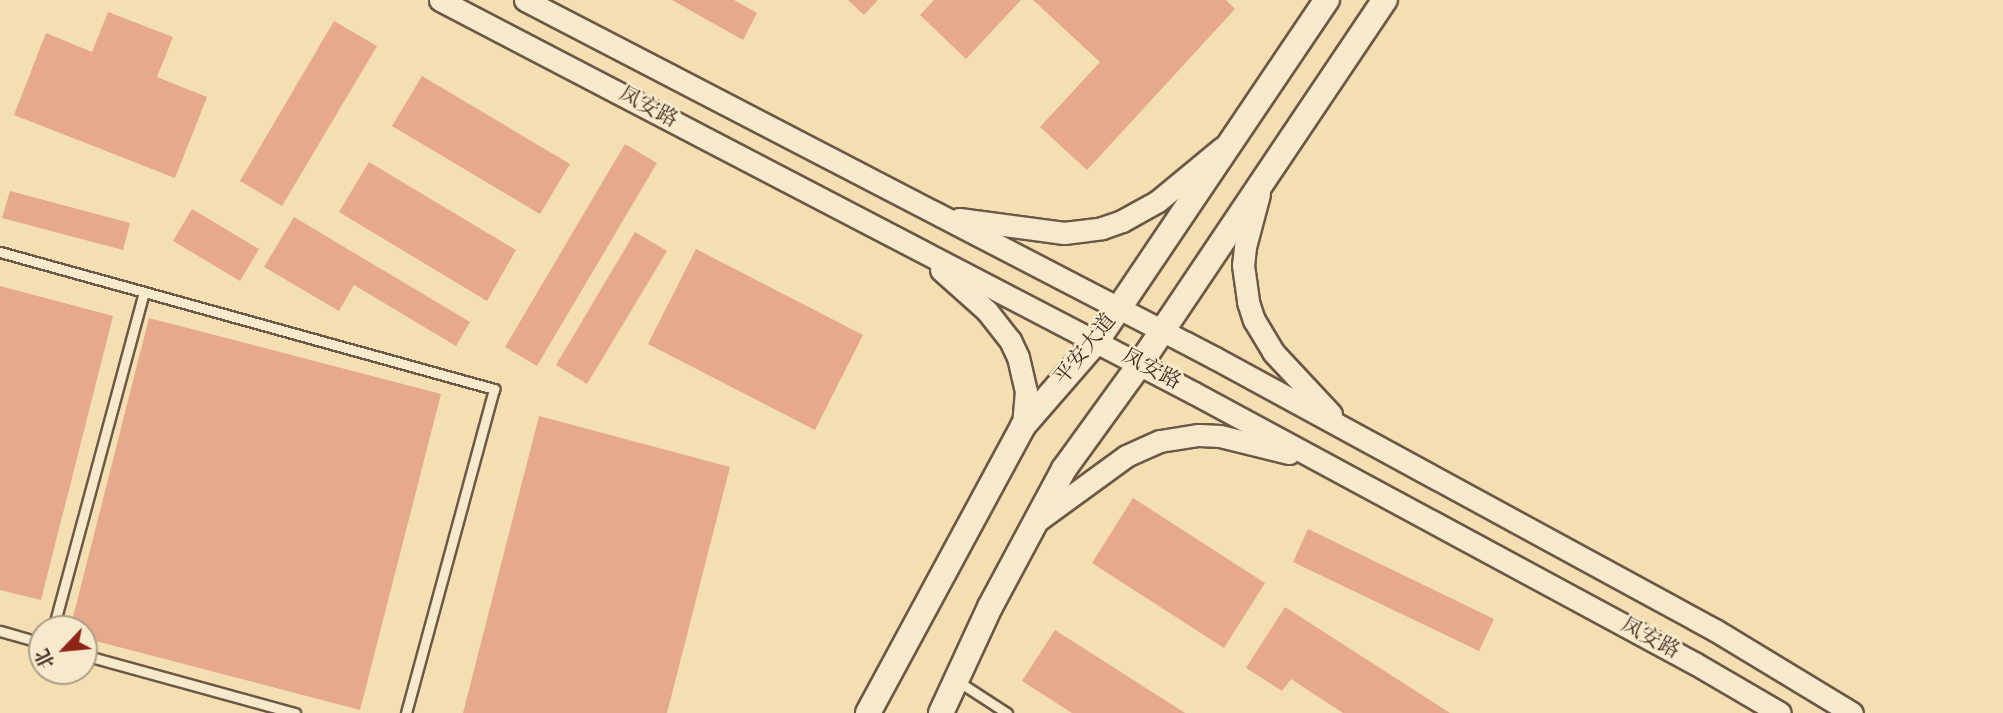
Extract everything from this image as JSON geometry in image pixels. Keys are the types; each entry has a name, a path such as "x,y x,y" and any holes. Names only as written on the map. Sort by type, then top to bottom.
{"main road":[{"name":"平安大道","path":"868,713 1023,426 1096,342 1327,0"},
{"path":"941,713 990,607 1064,469 1163,331 1385,0"}],"street":[{"name":"凤安路","path":"440,0 1140,364 1696,664 1780,713"},
{"name":"凤安路","path":"525,0 1343,427 1715,629 1852,713"},
{"path":"943,217 1063,233 1102,228 1131,217 1158,201 1234,137"},
{"path":"1263,182 1249,229 1243,265 1251,311 1273,352 1343,427"},
{"path":"916,248 987,311 1010,340 1025,382 1023,426"},
{"path":"1035,523 1126,456 1169,439 1220,436 1323,463"}],"lane":[{"path":"0,252 494,389 406,713"},
{"path":"57,615 144,292"},
{"path":"0,631 28,639"},
{"path":"98,658 295,713"},
{"path":"956,680 1007,713"}],"building":[{"path":"672,0 734,0 757,13 743,40"},
{"path":"848,0 878,0 864,15"},
{"path":"934,0 1021,0 966,59 920,15"},
{"path":"1033,0 1226,0 1235,9 1087,170 1040,127 1100,62"},
{"path":"108,12 173,37 157,77 207,97 175,178 14,115 46,33 92,52"},
{"path":"334,21 377,46 282,206 240,181"},
{"path":"422,76 570,164 540,214 392,126"},
{"path":"625,144 657,163 537,366 505,347"},
{"path":"369,162 516,250 487,301 339,212"},
{"path":"10,191 130,223 123,250 2,218"},
{"path":"192,209 259,249 240,281 173,241"},
{"path":"294,217 470,322 456,346 354,285 339,311 264,267"},
{"path":"635,232 667,251 587,384 556,365"},
{"path":"696,249 863,335 815,430 648,344"},
{"path":"0,286 113,316 41,600 0,590"},
{"path":"149,318 441,394 360,710 98,642 98,615 74,615"},
{"path":"539,416 730,467 667,713 463,713"},
{"path":"1133,498 1265,583 1224,648 1092,563"},
{"path":"1308,529 1494,619 1479,651 1293,562"},
{"path":"1285,607 1450,713 1343,713 1291,679 1282,691 1246,668"},
{"path":"1055,630 1185,713 1072,713 1022,681"}]}
